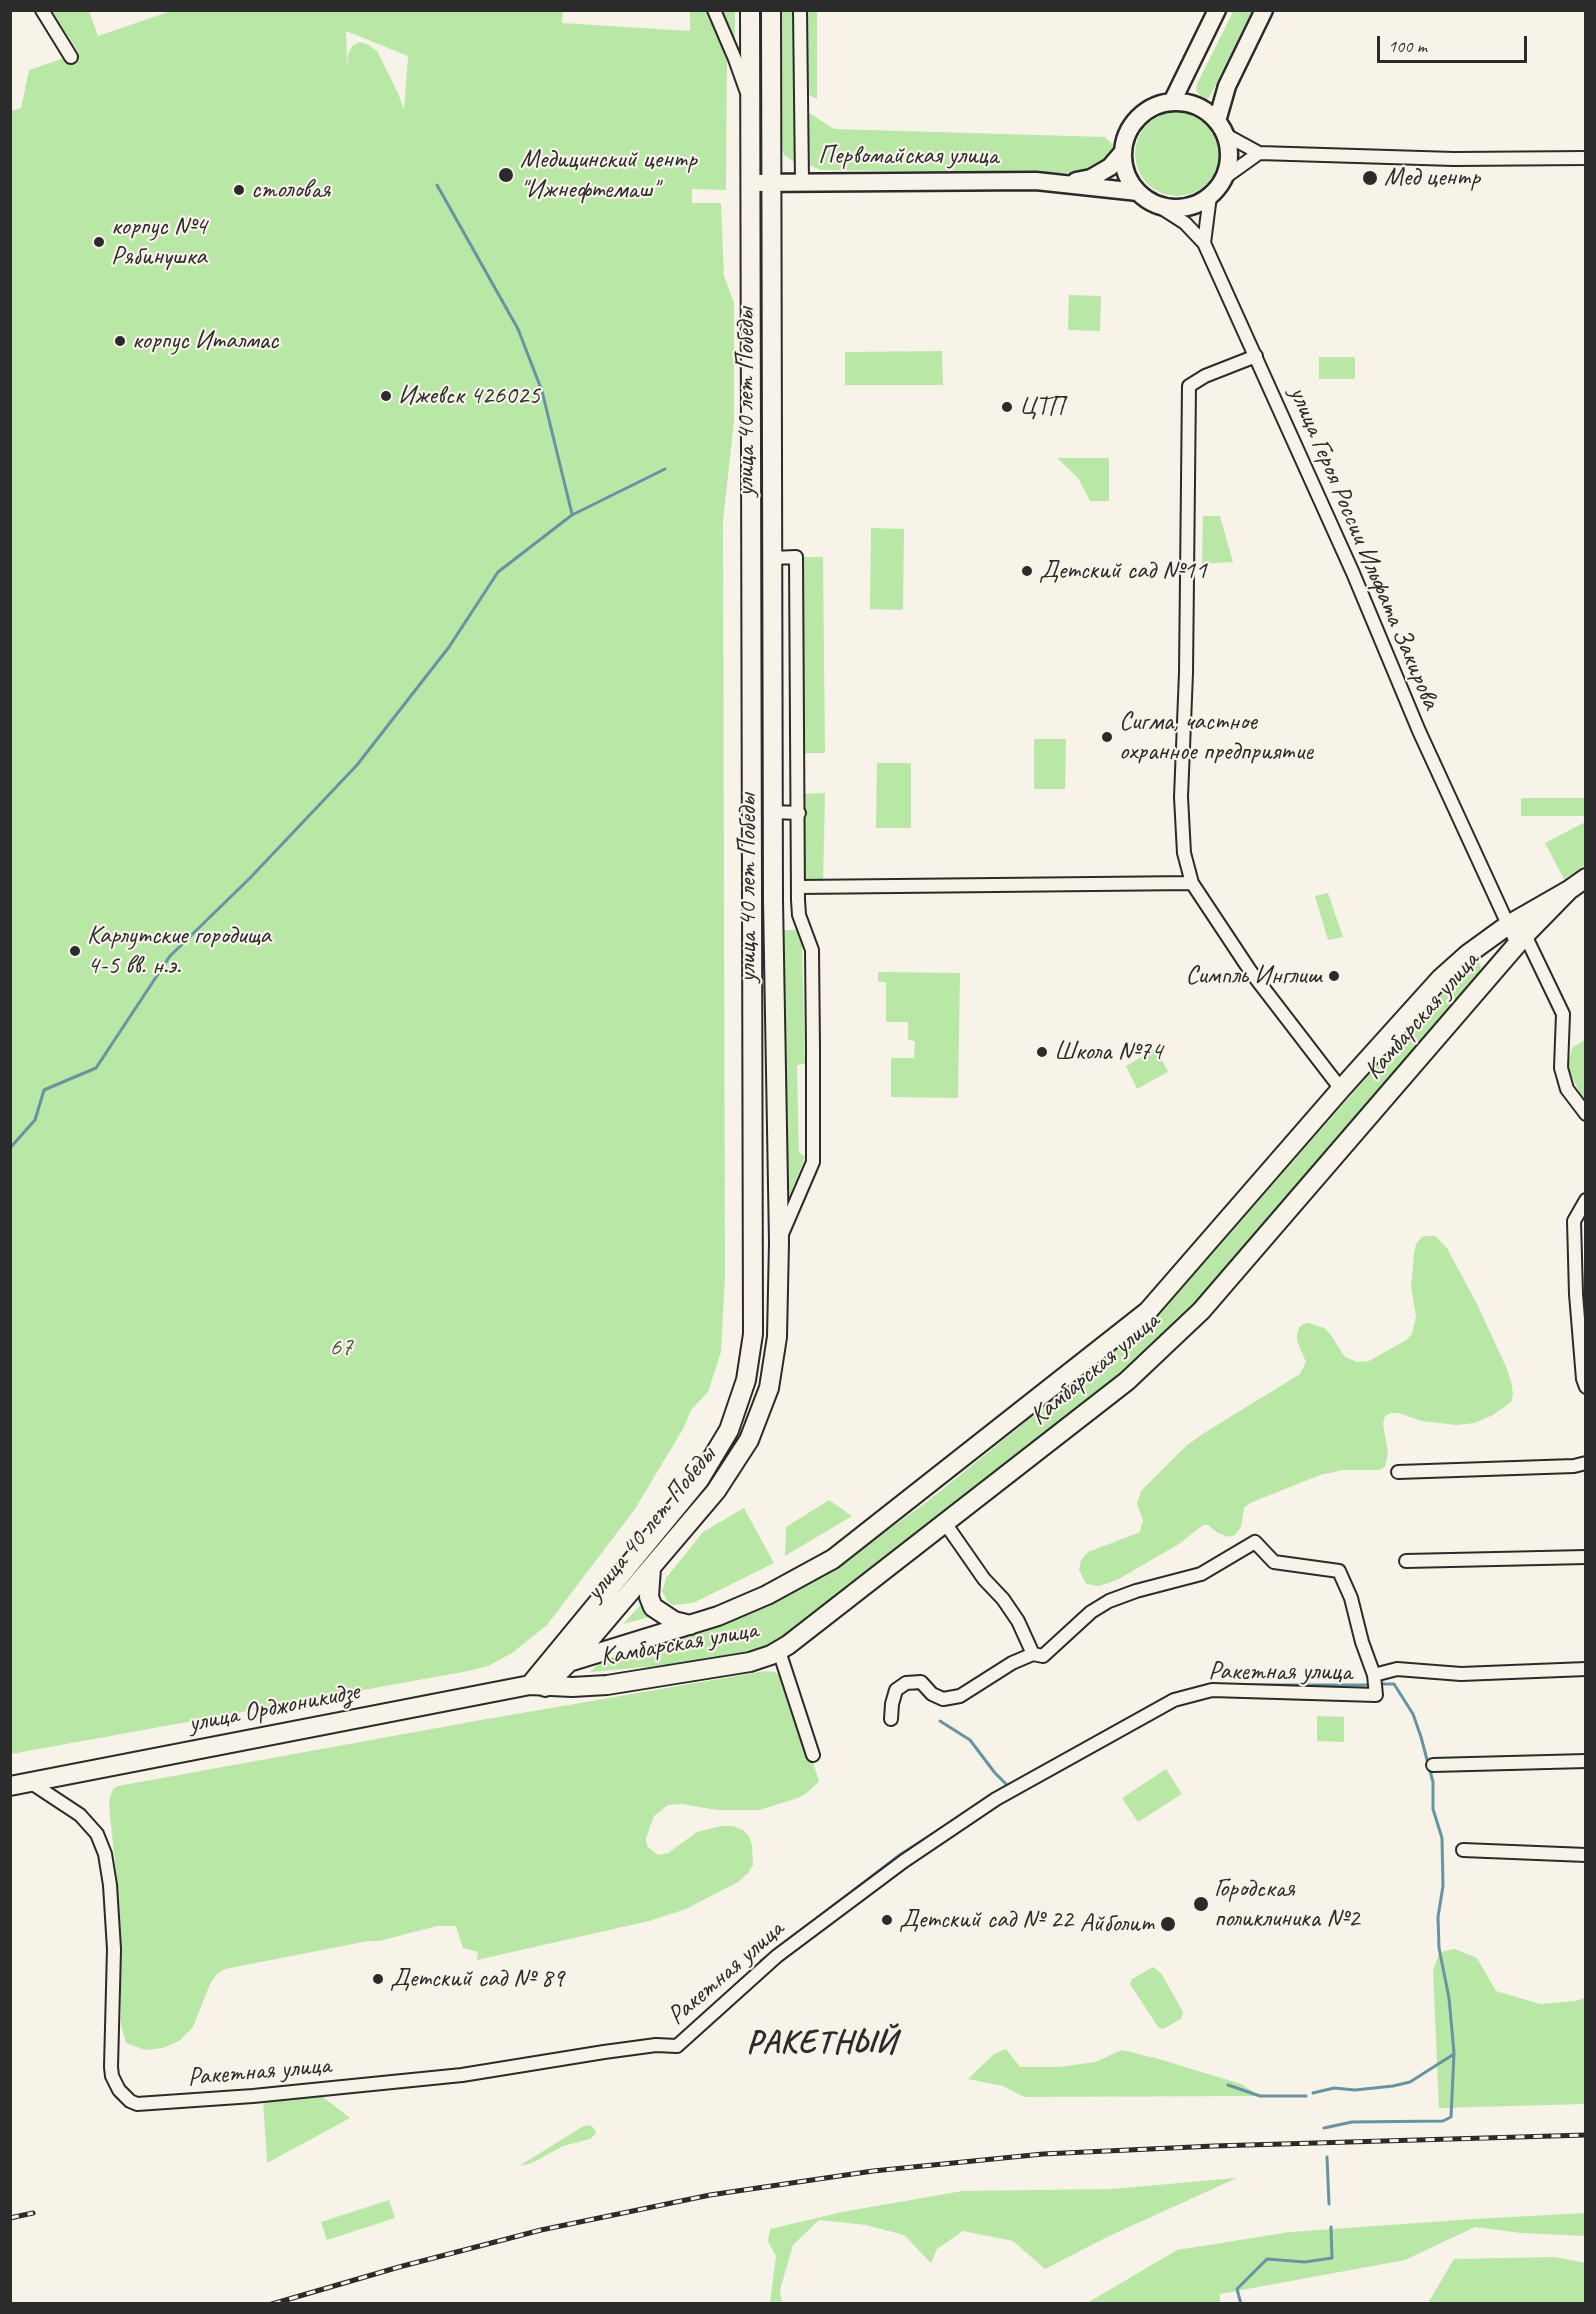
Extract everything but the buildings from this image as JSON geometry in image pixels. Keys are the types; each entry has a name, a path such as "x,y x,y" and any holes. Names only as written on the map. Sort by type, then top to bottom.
{"main road":[{"name":"улица 40 лет Победы","path":"539,1681 568,1663 580,1638 699,1480 729,1430 746,1380 753,1334 750,10"},
{"name":"улица 40 лет Победы","path":"539,1681 651,1568 716,1491 749,1440 769,1388 777,1337 779,1242 773,812 771,10"},
{"path":"1172,102 1217,10"},
{"path":"1221,128 1203,109 1187,103 1172,102 1152,107 1136,120 1127,134 1122,153 1125,170 1137,192 1157,205 1169,208 1189,207 1210,196 1224,178 1229,157 1221,128 1227,86 1264,10"},
{"name":"Первомайская улица","path":"1065,183 1091,178 1110,168 1122,153"},
{"name":"Первомайская улица","path":"751,183 1016,181 1065,183 1137,192"},
{"name":"Камбарская улица","path":"568,1663 690,1625 767,1595 832,1559 1148,1311 1440,979 1468,954 1586,879"},
{"name":"Камбарская улица","path":"539,1681 607,1685 750,1662 788,1646 1127,1381 1201,1311 1521,939 1569,890"},
{"path":"1468,954 1481,956 1485,967 1484,982"},
{"path":"651,1568 649,1597 653,1607 674,1621 690,1625"},
{"name":"улица Орджоникидзе","path":"10,1786 539,1681"}],"street":[{"path":"42,10 71,57"},
{"name":"улица 40 лет Победы","path":"714,10 735,59 751,106"},
{"path":"800,10 802,182"},
{"path":"1221,128 1259,153 1454,159 1586,158"},
{"path":"1224,178 1259,153"},
{"path":"1204,243 1210,196"},
{"name":"улица Героя России Ильфата Закирова","path":"1157,205 1185,223 1204,243 1353,573 1419,731 1509,926 1521,939 1563,1014 1561,1068 1567,1089 1586,1114"},
{"path":"1256,356 1205,376 1189,386 1186,673 1181,797 1184,853 1192,882 1251,972 1341,1089"},
{"path":"772,558 796,557 799,915 812,950 813,1162 779,1242"},
{"path":"773,812 799,813"},
{"path":"798,887 1192,882"},
{"path":"1586,1200 1574,1221 1576,1294 1583,1379 1586,1387"},
{"path":"1398,1472 1574,1466 1586,1463"},
{"path":"945,1523 984,1579 1003,1599 1018,1621 1033,1654"},
{"path":"891,1719 896,1690 906,1683 921,1682 932,1695 952,1699 960,1696 1012,1663 1033,1654 1043,1656 1091,1612 1109,1600 1201,1574 1255,1542 1274,1562 1339,1571 1357,1615 1362,1642 1374,1675"},
{"path":"1406,1562 1586,1557"},
{"path":"779,1651 813,1755"},
{"name":"Ракетная улица","path":"30,1782 80,1815 97,1834 105,1854 110,1885 114,1949 111,2067 112,2076 119,2090 130,2101 137,2104 253,2096 462,2075 604,2052 656,2045 677,2046 777,1956 904,1861 996,1799 1174,1700 1212,1690 1376,1695 1374,1675 1397,1668 1461,1674 1586,1669"},
{"path":"1433,1765 1586,1761"},
{"path":"1463,1850 1586,1855"}],"green space":[{"name":"67","path":"174,10 563,10 562,23 690,31 690,11 711,11 727,62 726,190 692,189 692,203 721,203 724,276 734,303 734,421 723,521 725,1276 721,1352 708,1392 691,1410 683,1429 635,1509 547,1625 512,1653 488,1666 468,1671 11,1754 11,111 21,108 29,70 79,53 52,11 89,11 98,36","holes":["346,31 408,56 404,110 377,51 369,45 359,42 352,46 348,54 347,68"]},
{"path":"1234,10 1252,11 1209,98 1203,100 1196,90 1197,84"},
{"path":"714,11 735,11 735,59"},
{"path":"780,11 795,11 796,163 784,155 780,142"},
{"path":"806,11 817,11 817,99 806,93"},
{"path":"808,112 834,129 1105,137 1113,145 1111,155 1079,173 820,170 808,164"},
{"path":"1169,112 1185,112 1201,119 1212,130 1219,146 1216,170 1207,184 1185,196 1169,196 1153,189 1142,178 1135,162 1135,146 1142,130 1153,119"},
{"path":"1069,295 1101,296 1100,331 1068,330"},
{"path":"942,351 943,385 845,385 845,352"},
{"path":"1319,357 1355,357 1355,379 1319,379"},
{"path":"1057,458 1109,458 1109,501 1090,501 1078,478"},
{"path":"1203,516 1220,516 1233,562 1202,564"},
{"path":"871,528 904,529 903,610 870,609"},
{"path":"796,557 823,557 825,753 798,753"},
{"path":"1034,739 1066,739 1065,789 1034,789"},
{"path":"877,763 911,763 911,828 876,828"},
{"path":"825,793 823,887 798,887 798,794"},
{"path":"1521,798 1585,798 1585,816 1521,816"},
{"path":"1585,822 1585,865 1564,879 1545,843"},
{"path":"1328,893 1343,937 1328,940 1315,896"},
{"path":"783,930 797,930 802,942 805,1064 797,1065 799,1152 805,1157 785,1207"},
{"path":"1473,960 1478,961 1481,966 1479,976 1186,1314 1155,1346 797,1628 757,1652 713,1661 590,1672 602,1661 689,1636 774,1601 836,1568 928,1501 1144,1326 1171,1301 1463,967"},
{"path":"878,972 960,973 958,1098 891,1097 891,1058 914,1058 915,1041 908,1040 908,1022 886,1022 886,982 878,982"},
{"path":"1585,1040 1585,1105 1570,1072 1568,1062 1573,1047"},
{"path":"1156,1048 1168,1072 1137,1089 1126,1066"},
{"path":"1435,1236 1447,1248 1477,1304 1507,1369 1512,1385 1511,1402 1493,1415 1475,1423 1457,1425 1421,1421 1399,1413 1391,1413 1385,1416 1383,1424 1388,1452 1385,1467 1379,1470 1343,1470 1320,1475 1250,1503 1244,1508 1241,1527 1235,1535 1229,1537 1218,1533 1208,1525 1203,1525 1179,1544 1117,1580 1099,1586 1086,1584 1079,1570 1081,1560 1088,1552 1140,1532 1143,1520 1137,1504 1141,1491 1186,1446 1300,1374 1306,1362 1297,1341 1297,1335 1303,1324 1308,1323 1324,1328 1345,1357 1357,1362 1369,1361 1406,1340 1412,1334 1416,1316 1411,1287 1414,1254 1416,1244 1422,1237"},
{"path":"1585,1274 1585,1337 1579,1276"},
{"path":"829,1500 852,1516 785,1556 786,1527"},
{"path":"744,1508 774,1563 693,1603 673,1605 668,1602 662,1591 666,1578 703,1532"},
{"path":"644,1601 654,1616 623,1624"},
{"path":"765,1671 774,1672 785,1678 819,1781 798,1798 759,1810 717,1810 682,1804 668,1805 654,1816 646,1838 647,1846 658,1855 668,1853 697,1832 721,1826 733,1826 743,1830 749,1836 752,1845 753,1865 738,1882 686,1909 649,1921 477,1960 478,1952 463,1948 456,1926 437,1926 379,1941 368,1941 225,1969 216,1975 210,1984 193,2027 179,2041 163,2048 145,2050 126,2043 121,2025 118,1891 109,1800 113,1789 118,1786"},
{"path":"1317,1716 1344,1717 1344,1742 1317,1741"},
{"path":"1166,1769 1182,1794 1138,1822 1122,1798"},
{"path":"1455,1949 1477,1958 1496,1991 1540,2004 1585,1998 1585,2104 1439,2108 1433,1971 1438,1956 1444,1951"},
{"path":"1153,1967 1161,1973 1183,2012 1181,2019 1163,2029 1158,2027 1130,1984 1132,1979"},
{"path":"1006,2049 1020,2067 1060,2067 1095,2062 1122,2050 1241,2084 1260,2096 1024,2097 1003,2086 968,2079 994,2054"},
{"path":"323,2097 350,2118 267,2163 263,2099"},
{"path":"589,2125 596,2132 590,2139 563,2146 532,2163 519,2166 582,2127"},
{"path":"1237,2178 1109,2236 1045,2269 1013,2241 963,2231 937,2249 931,2263 904,2235 866,2225 819,2220 793,2245 780,2290 782,2303 770,2303 776,2256 768,2242 770,2229 842,2212 962,2191 1111,2189"},
{"path":"389,2200 395,2218 327,2240 321,2222"},
{"path":"1585,2213 1585,2236 1521,2233 1475,2227 1405,2260 1220,2294 1220,2303 1087,2303 1177,2250 1290,2232"},
{"path":"1555,2257 1585,2263 1585,2303 1428,2303 1454,2259"}],"waterway":[{"path":"437,185 518,329 542,391 572,514"},
{"path":"10,1148 35,1120 44,1090 96,1068 170,956 250,878 357,765 449,647 498,572 572,515 665,469"},
{"path":"1324,2128 1352,2122 1443,2121 1451,2117 1454,2053 1449,1998 1439,1948 1438,1917 1443,1886 1442,1838 1433,1809 1433,1782 1413,1714 1394,1684 1383,1684"},
{"path":"1238,1685 1369,1685"},
{"path":"1195,1688 1208,1686"},
{"path":"1130,1718 1151,1706"},
{"path":"940,1721 970,1740 995,1773 1009,1787"},
{"path":"761,1961 901,1854 953,1821"},
{"path":"1313,2093 1334,2088 1355,2090 1410,2082 1454,2054"},
{"path":"1228,2085 1260,2096 1306,2096"},
{"path":"1327,2157 1329,2204"},
{"path":"1241,2304 1237,2289 1267,2259 1305,2262 1332,2258 1331,2227"}],"railway":[{"path":"272,2304 399,2267 541,2230 710,2195 873,2171 1043,2154 1214,2146 1586,2135"},
{"path":"10,2218 33,2213"}],"place":[{"name":"Медицинский центр \"Ижнефтемаш\"","path":"506,175"},
{"name":"Мед центр","path":"1370,178"},
{"name":"столовая","path":"239,190"},
{"name":"корпус №4 Рябинушка","path":"99,242"},
{"name":"корпус Италмас","path":"120,341"},
{"name":"Ижевск 426025","path":"386,396"},
{"name":"ЦТП","path":"1007,407"},
{"name":"Детский сад №11","path":"1027,571"},
{"name":"Сигма, частное охранное предприятие","path":"1107,737"},
{"name":"Карлутские городища 4-5 вв. н.э.","path":"75,951"},
{"name":"Симпль Инглиш","path":"1334,976"},
{"name":"Школа №74","path":"1042,1052"},
{"name":"Городская поликлиника №2","path":"1201,1904"},
{"name":"Детский сад № 22","path":"887,1920"},
{"name":"Айболит","path":"1168,1924"},
{"name":"Детский сад № 89","path":"378,1979"}],"district":[{"name":"РАКЕТНЫЙ","path":"822,2044"}]}
